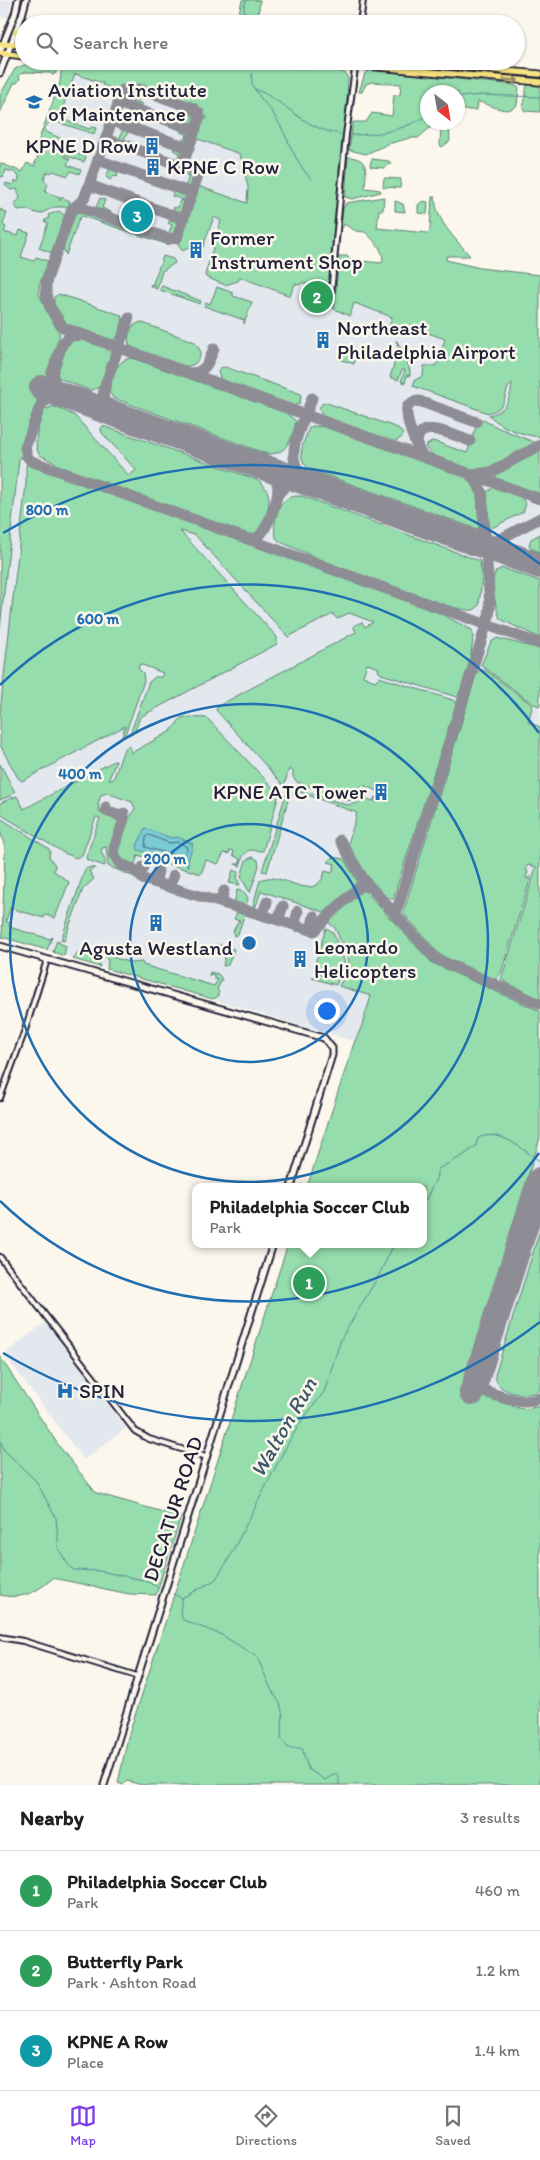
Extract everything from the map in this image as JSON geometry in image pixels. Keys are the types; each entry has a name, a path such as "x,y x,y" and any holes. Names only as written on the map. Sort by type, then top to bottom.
{"main road":[{"path":"1,45 15,45"},
{"path":"0,52 15,55"},
{"path":"419,70 540,82"},
{"path":"482,77 483,70"},
{"path":"494,70 540,74"}],"street":[{"path":"0,52 1,45 15,14 18,0"},
{"path":"21,15 26,0"},
{"path":"361,15 363,0"},
{"path":"0,73 15,34"},
{"path":"330,304 346,135 355,70"},
{"path":"0,946 319,1036 329,1043 333,1052 292,1183"},
{"path":"0,1098 48,960"},
{"name":"DECATUR ROAD","path":"104,1785 272,1248"},
{"path":"0,1257 132,1428 149,1439 207,1457"},
{"path":"0,1637 23,1641 137,1676"}],"shaded area":[{"path":"0,0 12,0 8,18 0,17"},
{"name":"Northeast Philadelphia Airport","path":"66,70 240,70 343,77 328,260 540,279 540,1785 359,1248 427,1248 427,1183 382,1183 421,1061 2,937 5,848 0,830 0,166 28,175 50,124 48,117"},
{"name":"SPIN","path":"46,1322 126,1428 84,1460 4,1354"}],"green space":[{"path":"242,0 260,0 258,15 238,15"},
{"path":"15,69 56,70 56,73 53,75 50,73 25,72 19,75 20,79 17,83 14,83 0,113 0,95"},
{"path":"61,70 338,70 345,73 348,78 347,99 330,287 326,304 320,309 311,311 314,303 304,299 310,286 302,282 300,285 295,284 290,296 240,277 238,281 225,285 206,277 221,221 214,217 202,249 192,247 190,251 190,248 187,248 183,251 180,248 178,242 198,186 247,203 248,187 240,154 195,138 202,118 207,119 207,117 198,108 163,94 137,88 107,87 102,85 103,82 75,74 59,118 89,129 92,127 96,128 94,134 60,123 50,122 45,128 46,132 60,138 65,144 62,148 86,157 84,162 65,155 65,157 70,159 67,165 81,170 79,174 71,171 68,176 53,171 51,173 47,172 44,179 48,184 45,192 60,197 60,201 61,197 70,201 68,207 54,207 40,214 24,209 18,210 14,204 20,199 17,189 11,190 5,185 6,183 13,185 15,181 18,182 19,177 14,172 6,170 0,179 0,163 22,172 27,163 34,166 43,145 38,142 60,82"},
{"path":"370,70 514,85 519,88 517,105 508,110 503,110 478,102 477,110 465,110 465,85 420,85 420,130 427,130 418,138 410,138 388,144 366,154 349,150 353,122 366,122 372,113 392,116 394,95 400,95 401,84 372,82 366,84 362,92 359,92 365,73"},
{"path":"527,85 540,86 540,112 525,111 523,108"},
{"path":"136,93 142,94 137,102 143,104 140,108 132,104"},
{"path":"130,110 136,112 131,121 138,123 137,126 126,123"},
{"path":"187,110 197,114 194,126 188,124 193,116 186,113"},
{"path":"123,128 129,131 124,139 132,142 130,145 119,141"},
{"path":"181,128 191,133 186,144 181,142 183,139 185,140 187,134 180,132"},
{"path":"441,130 449,130 450,141 442,147 440,145"},
{"path":"176,146 185,151 180,163 175,161 180,153 173,150"},
{"path":"348,157 360,160 363,163 366,171 365,188 380,190 381,192 352,199 345,197"},
{"path":"372,159 389,161 391,163 384,168 371,167"},
{"path":"110,168 119,170 117,177 114,176 110,180 106,177"},
{"path":"188,172 196,178 193,187 189,189 185,187 189,176 186,175"},
{"path":"384,178 401,179 400,188 383,187"},
{"path":"174,190 186,193 187,201 172,196"},
{"path":"384,197 383,210 379,210 377,228 427,233 430,230 432,197 435,197 436,206 443,222 470,256 447,256 446,260 480,268 540,275 540,437 513,430 500,424 489,415 500,411 506,404 509,399 512,383 503,404 488,413 413,386 415,380 423,376 424,366 435,366 438,362 445,339 411,327 397,334 388,331 392,317 354,303 350,316 334,309 339,256 348,256 349,260 382,263 383,259 378,246 365,232 356,231 344,224 341,227 343,209 346,203"},
{"path":"100,198 105,200 102,208 111,212 109,215 95,210"},
{"path":"180,200 187,202 183,213 180,215 173,210 174,207 178,208"},
{"path":"395,201 403,204 405,212 395,211"},
{"path":"422,201 428,202 427,214 418,213 418,205"},
{"path":"0,209 7,213 3,225 6,227 4,232 18,236 20,230 29,233 21,257 34,261 36,257 48,261 39,286 39,294 60,335 22,445 23,457 22,459 20,456 19,460 0,628"},
{"path":"59,211 65,216 52,253 39,248 48,223 44,221 49,218 48,215"},
{"path":"81,211 168,242 169,245 82,216 79,219 66,255 63,248 75,214"},
{"path":"172,218 176,219 179,225 175,235 170,238 168,235 172,225 168,223"},
{"path":"163,256 173,259 175,263 162,271 157,289 150,286 151,284 154,285 153,283"},
{"path":"162,286 201,301 200,304 160,290"},
{"path":"217,287 233,293 233,296 252,302 244,324 244,320 204,306 206,302 210,304"},
{"path":"59,294 121,315 123,326 121,332 113,340 67,324 54,304 54,297"},
{"path":"140,322 195,342 201,352 198,360 194,364 185,366 132,348 128,340 129,334 133,326"},
{"path":"74,340 82,340 106,348 111,354 101,386 91,391 56,377 67,345"},
{"path":"396,340 409,367 410,376 407,375 405,383 401,381 405,370 402,370 398,380 390,377 399,349"},
{"path":"355,349 354,364 339,359 342,351 353,355"},
{"path":"132,358 286,413 296,421 293,434 284,449 274,454 267,454 113,398 109,392 116,370 122,362"},
{"path":"225,367 301,394 300,403 294,406 221,380 218,372 220,368"},
{"path":"323,403 398,428 403,434 402,437 394,442 322,416 319,408"},
{"path":"53,406 74,415 129,476 136,470 102,433 101,428 103,426 258,480 264,486 269,498 269,504 260,531 250,535 70,471 40,455 36,445 39,427 44,410"},
{"path":"479,418 536,443 506,461 481,469 466,468 437,457 431,454 425,446 433,441 467,453"},
{"path":"312,426 325,427 466,477 472,483 477,494 479,528 477,529 309,469 302,460 302,449 309,428"},
{"path":"540,451 540,494 496,478 496,475"},
{"path":"28,464 439,613 472,630 473,636 469,664 457,697 381,674 378,671 379,668 367,664 363,676 375,681 379,677 453,700 456,704 393,899 387,897 374,885 348,844 357,813 297,791 289,797 267,872 262,871 286,794 290,789 296,788 347,805 357,803 362,797 373,801 374,799 376,803 389,797 389,793 385,790 378,791 362,785 356,799 346,801 297,782 293,777 293,771 289,769 284,786 216,710 218,706 356,632 353,626 362,622 365,627 373,622 349,613 337,619 333,614 288,637 195,535 180,531 277,637 277,644 140,717 135,731 130,734 149,682 155,677 161,677 163,673 140,664 138,668 143,673 144,681 124,737 122,737 125,726 22,781 18,778 0,745 0,711 26,484 26,465"},
{"path":"494,487 521,497 526,504 523,512 492,528 489,525 487,492"},
{"path":"302,496 480,561 482,579 479,605 473,610 459,609 437,603 346,570 279,541 275,533 275,521 281,504 288,498"},
{"path":"540,534 540,552 532,549 529,545 531,539"},
{"path":"502,568 540,581 540,638 500,619 493,582 496,571"},
{"path":"497,638 540,649 540,706 533,704 481,665 491,642"},
{"path":"485,670 531,704 532,708 528,722 540,727 540,999 501,980 536,867 528,865 526,870 528,871 526,878 528,879 530,876 530,880 501,973 496,980 440,955 403,913 477,672"},
{"path":"182,717 207,718 279,794 263,851 249,850 243,856 240,866 235,864 239,864 241,860 233,855 234,851 230,850 229,854 224,853 218,864 206,860 201,874 138,855 134,867 124,862 118,857 117,845 123,827 135,808 132,802 107,793 101,795 98,804 100,813 121,821 112,845 113,858 116,863 133,871 132,876 108,866 106,847 102,848 101,852 105,859 105,866 87,860 86,857 100,818 96,817 82,855 76,858 64,853 0,814 0,803 17,796 24,809 116,761 109,779 113,780 124,749 130,746 131,753 171,731"},
{"path":"0,764 15,792 0,800"},
{"path":"0,818 48,848 50,851 49,857 55,865 54,871 69,882 55,918 45,915 44,918 10,908 6,921 10,923 9,927 50,939 52,937 47,950 2,937 5,848 0,830"},
{"path":"253,857 258,860 259,866 250,893 241,877 246,860"},
{"path":"332,857 344,859 359,884 327,913 261,891 255,909 252,909 260,880 268,878 279,879 303,887 310,887 316,885 321,880 325,871 332,873 335,864 328,862"},
{"path":"95,868 89,871 94,879 83,889 64,941 61,940 85,869"},
{"path":"233,870 238,872 237,879 240,885 229,883"},
{"path":"237,890 244,892 248,898 246,907 234,903"},
{"path":"362,890 366,892 432,963 540,1011 540,1138 461,1390 519,1408 527,1409 540,1406 540,1785 142,1785 127,1781 123,1785 118,1783 128,1737 287,1248 427,1248 427,1183 308,1183 371,996 339,986 348,969 349,960 335,928 328,922 330,917"},
{"path":"240,911 244,916 238,934 234,936 233,932 240,921 234,919 237,912"},
{"path":"326,928 333,932 345,963 336,985 312,978 318,974 321,975 314,967"},
{"path":"57,940 66,946 64,956 53,952"},
{"path":"216,944 234,949 228,965 223,966 225,955 215,951"},
{"path":"87,951 98,956 100,967 73,959 78,952"},
{"path":"104,954 131,963 142,962 143,965 214,986 218,980 214,979 214,975 211,974 209,977 210,972 218,974 222,979 217,990 219,992 217,997 213,999 107,969 108,961"},
{"path":"540,1230 540,1390 528,1394 513,1393 501,1387 495,1375"},
{"path":"0,1357 59,1446 96,1493 181,1517 156,1595 129,1594 53,1578 29,1594 22,1596 0,1595"}],"water":[{"path":"145,828 171,838 178,837 193,844 188,867 184,863 138,850 137,846"}],"waterway":[{"path":"245,15 244,5 247,0"},
{"path":"252,74 252,83 255,90 274,115 295,156 311,179"},
{"path":"255,89 267,94 305,121 327,131 340,134"},
{"path":"465,96 482,95 540,97"},
{"path":"352,135 391,131 420,119"},
{"name":"Walton Run","path":"427,1197 436,1179 438,1169 476,1146 478,1138 486,1136 503,1138 511,1141 540,1161"},
{"name":"Walton Run","path":"182,1598 215,1580 227,1562 285,1449 300,1423 324,1392 341,1339 379,1275 392,1248"},
{"name":"Walton Run","path":"0,1440 4,1450 36,1481 56,1518 59,1550 69,1566 74,1570 100,1571 143,1580 158,1587"},
{"name":"Walton Run","path":"173,1594 182,1598"},
{"path":"182,1599 180,1611 183,1620 222,1635 257,1657 272,1691 280,1703 283,1716 281,1738 288,1748 302,1748 308,1769 325,1780 336,1773 339,1776 339,1785"}],"taxiway":[{"path":"182,166 200,117 199,113 193,108 139,89 123,90 84,199 72,209 47,279 46,292 49,305 55,317 64,328 540,499"},
{"path":"118,103 195,130"},
{"path":"112,121 189,148"},
{"path":"74,207 79,207 170,239 177,238 199,172 106,139"},
{"path":"98,160 192,193"},
{"path":"89,185 183,219"},
{"path":"129,318 103,395 106,405 110,409 130,420"},
{"path":"81,335 70,336 62,344 52,373 58,393 43,403 39,409 25,448 27,456 31,461 540,644"},
{"path":"190,373 203,369 214,348"},
{"path":"312,398 297,436 294,458 297,469 305,478 318,487"},
{"path":"425,458 415,442 409,426 407,407 413,402 419,401 476,422"},
{"path":"418,448 418,438 422,432 428,430 446,432 470,441"},
{"path":"476,474 491,472 540,445"},
{"path":"248,539 255,539 260,535 272,513 277,496 277,482 272,474 264,468"},
{"path":"398,918 396,913 398,906 489,616 490,606 482,494 479,484 471,475"},
{"path":"278,494 287,484 302,481"},
{"path":"485,547 540,518"},
{"path":"462,539 479,537 484,529"},
{"path":"487,538 496,547 511,556"},
{"path":"106,807 106,811 123,817"},
{"path":"124,813 124,819 114,848 114,855 120,864 133,869 143,879"},
{"path":"340,840 363,879 436,959 540,1004"},
{"path":"143,867 140,875 143,879 265,916"},
{"path":"158,871 156,879 158,883"},
{"path":"173,888 171,884 174,875"},
{"path":"267,902 263,913 265,916 314,931 361,885 370,887"},
{"path":"223,903 221,899 224,891"},
{"path":"281,921 279,917 283,906"},
{"path":"297,926 295,923 298,911"},
{"path":"314,916 312,926 321,924"},
{"path":"474,1387 516,1400 524,1401 540,1398"}],"runway":[{"path":"42,388 540,566"},
{"path":"472,1393 540,1180"}],"place":[{"name":"Aviation Institute of Maintenance","path":"34,102"},
{"name":"KPNE D Row","path":"152,146"},
{"name":"KPNE C Row","path":"153,167"},
{"name":"KPNE A Row","path":"137,216"},
{"name":"Former Instrument Shop","path":"196,250"},
{"name":"Butterfly Park","path":"317,297"},
{"name":"Northeast Philadelphia Airport","path":"323,340"},
{"name":"KPNE ATC Tower","path":"381,792"},
{"name":"Agusta Westland","path":"156,923"},
{"name":"Leonardo Helicopters","path":"300,959"},
{"name":"Philadelphia Soccer Club","path":"309,1283"},
{"name":"SPIN","path":"65,1391"}]}
